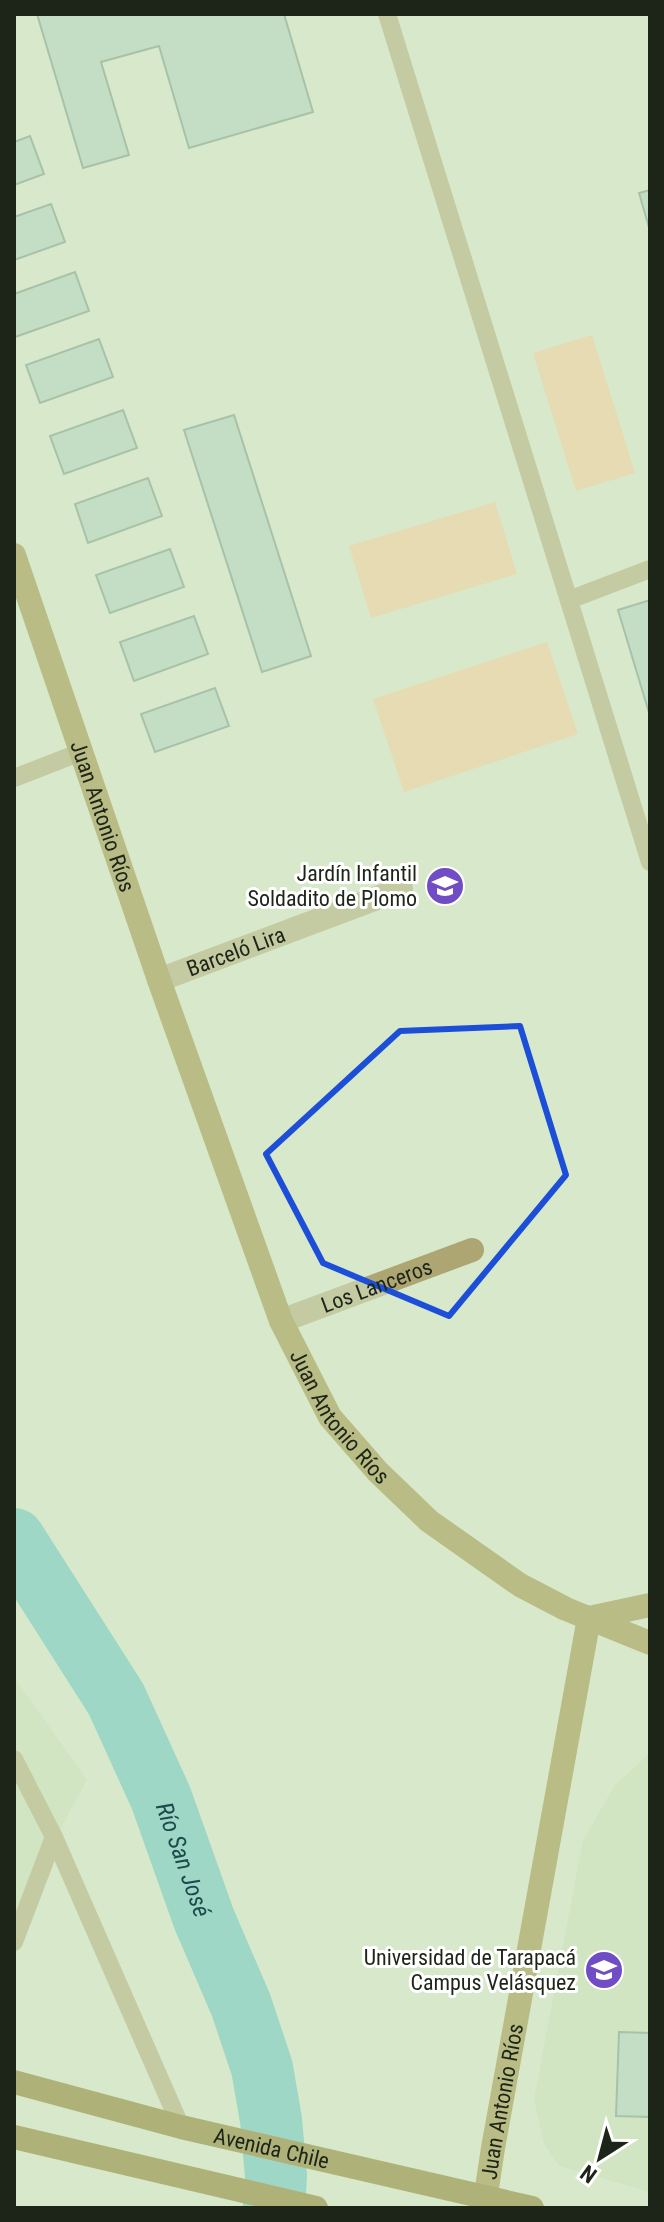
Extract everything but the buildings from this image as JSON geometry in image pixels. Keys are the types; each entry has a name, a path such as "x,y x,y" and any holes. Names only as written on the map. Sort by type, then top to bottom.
{"main road":[{"name":"Juan Antonio Ríos","path":"14,555 159,980 281,1321 330,1417 378,1472 429,1521 520,1585 589,1618 485,2203"},
{"path":"589,1618 650,1605"},
{"path":"589,1618 650,1643"},
{"name":"Avenida Chile","path":"14,2082 181,2127 443,2188 485,2203 532,2208"},
{"path":"14,2137 316,2208"}],"street":[{"name":"Barceló Lira","path":"159,980 401,889"},
{"name":"Los Lanceros","path":"281,1321 472,1250"}],"lane":[{"path":"387,14 650,862"},
{"path":"569,600 650,569"},
{"path":"14,778 81,752"},
{"path":"14,1759 54,1837 181,2127"},
{"path":"14,1942 54,1837"}],"highlighted area":[{"path":"520,1026 566,1175 449,1316 323,1263 266,1154 400,1031"}],"shaded area":[{"path":"592,335 635,473 576,491 533,353"},
{"path":"495,502 517,574 371,618 349,546"},
{"path":"547,642 578,734 404,792 373,699"},
{"path":"14,1677 87,1780 14,1914"},
{"name":"Universidad de Tarapacá Campus Velásquez","path":"650,1753 650,2192 559,2166 544,2144 534,2099 583,1840 615,1785"}],"waterway":[{"name":"Río San José","path":"14,1539 116,1699 161,1798 204,1919 241,2005 262,2068 276,2176 274,2208"}],"place":[{"name":"Jardín Infantil Soldadito de Plomo","path":"445,886"},
{"name":"Universidad de Tarapacá Campus Velásquez","path":"604,1970"}]}
